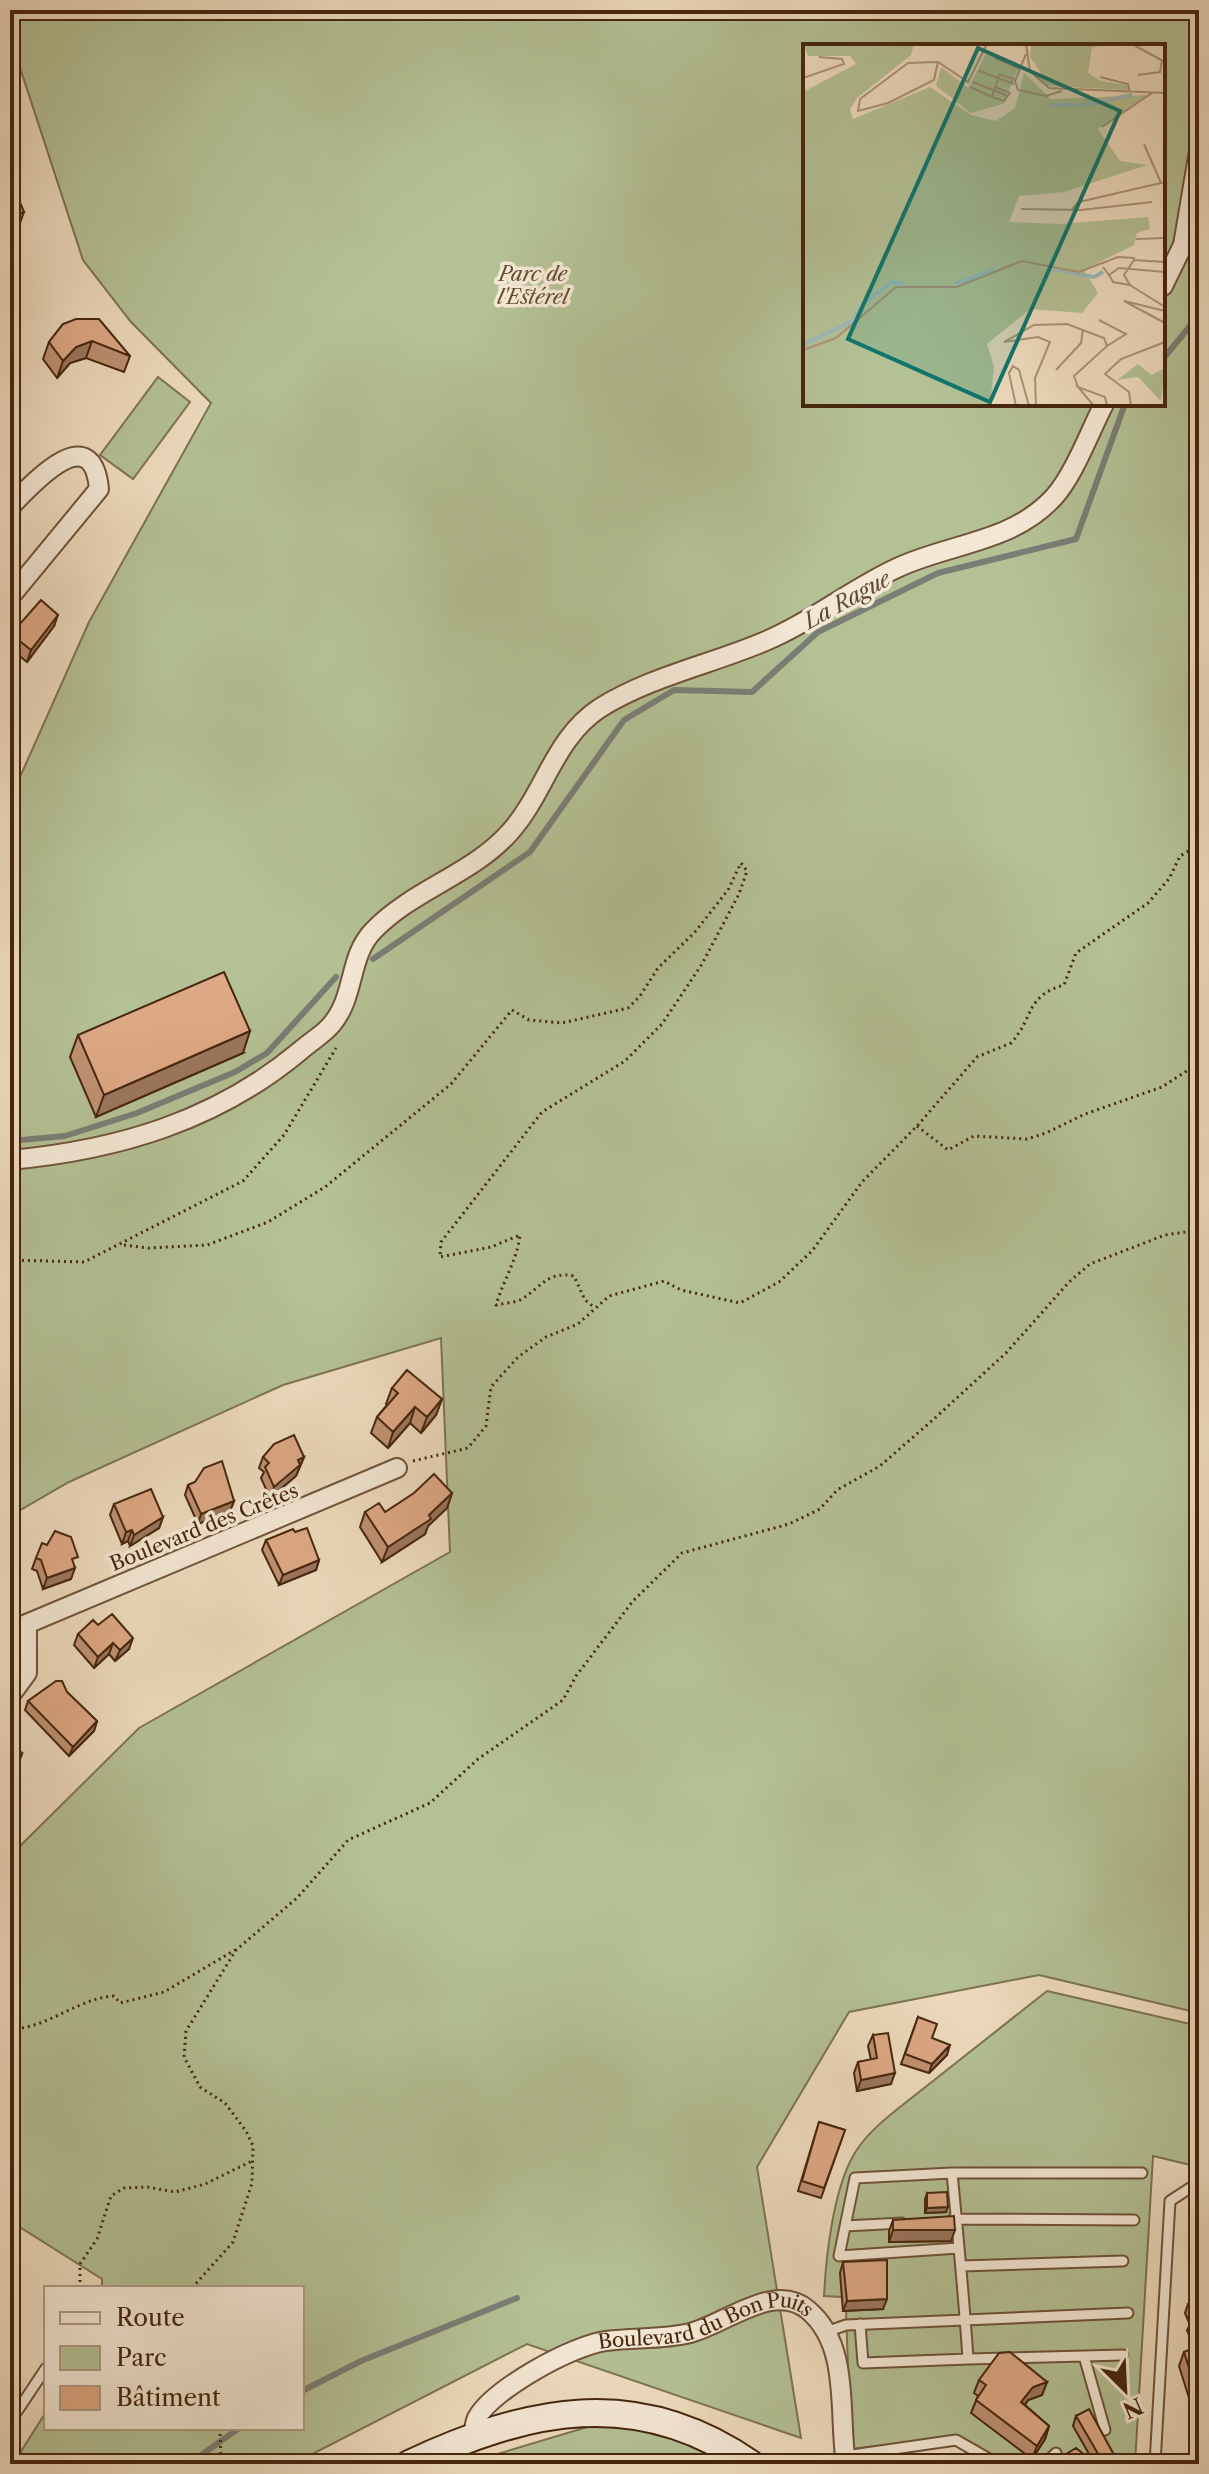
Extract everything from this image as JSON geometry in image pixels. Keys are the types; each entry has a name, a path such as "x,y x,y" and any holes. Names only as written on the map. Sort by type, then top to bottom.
{"main road":[{"path":"409,2464 473,2435 535,2418 577,2412 646,2418 693,2432 751,2464"}],"street":[{"path":"1165,282 1183,245 1199,151"},
{"path":"10,1160 77,1154 161,1131 224,1103 277,1070 332,1023 351,989 355,959 371,932 397,909 485,855 508,835 522,817 567,738 597,710 630,692 771,639 898,567 1002,534 1034,515 1057,495 1103,406"},
{"path":"10,507 50,466 71,456 87,461 97,470 99,489 10,597"},
{"name":"Boulevard des Crêtes","path":"10,1696 27,1673 18,1627 397,1468"},
{"name":"Boulevard du Bon Puits","path":"473,2435 478,2417 516,2382 572,2349 605,2341 693,2332 769,2301 788,2298 807,2308 829,2331 837,2358 845,2460"}],"lane":[{"path":"952,2173 968,2359"},
{"path":"959,2248 839,2256 855,2178 952,2173 1142,2173"},
{"path":"1155,2464 1170,2201 1190,2188 1199,2190"},
{"path":"941,2220 1134,2220"},
{"path":"845,2226 909,2222"},
{"path":"961,2266 1123,2261"},
{"path":"829,2331 860,2324 1128,2313"},
{"path":"860,2324 863,2363 1123,2355"},
{"path":"1084,2356 1105,2430"},
{"path":"10,2422 44,2371"},
{"path":"845,2460 956,2440 998,2464"},
{"path":"1044,2464 1056,2453"}],"path":[{"path":"397,1468 419,1459 468,1448 486,1426 491,1387 506,1369 546,1337 578,1324 609,1296 664,1281 681,1290 740,1303 779,1282 812,1251 862,1182 917,1126 977,1057 1011,1043 1034,1000 1049,989 1064,985 1076,953 1148,903 1169,879 1180,856 1199,845"},
{"path":"124,1245 148,1248 207,1245 268,1222 325,1187 451,1084 512,1010 529,1020 562,1023 628,1008 658,968 695,932 728,890 741,863 747,871 739,894 702,964 662,1024 625,1061 542,1112 441,1242 440,1257 491,1247 520,1235 518,1259 505,1273 496,1305 520,1301 546,1278 561,1274 574,1276 585,1300 594,1307"},
{"path":"10,1260 84,1262 124,1245 243,1181 284,1135 341,1039 332,1023"},
{"path":"917,1126 948,1150 974,1136 1027,1139 1085,1114 1162,1087 1199,1063"},
{"path":"10,2029 61,2015 101,1997 114,1996 120,2003 164,1992 236,1950 297,1898 348,1840 430,1803 478,1759 563,1700 576,1676 633,1601 682,1553 789,1524 820,1509 837,1490 880,1466 935,1418 1006,1353 1049,1303 1090,1264 1165,1235 1199,1230"},
{"path":"194,2286 233,2242 252,2183 254,2160 246,2131 225,2103 200,2087 184,2057 186,2031 236,1950"},
{"path":"80,2286 80,2264 97,2239 111,2196 124,2188 135,2187 175,2192 205,2184 254,2160"},
{"path":"220,2430 221,2464"}],"green space":[{"name":"Parc de l'Estérel","path":"10,10 1199,10 1199,2013 1039,1975 849,2012 757,2167 801,2438 527,2344 293,2464 13,2464 44,2415 44,2430 304,2430 304,2286 102,2286 102,2279 10,2221 10,1856 139,1728 450,1552 441,1338 283,1385 69,1482 10,1516 10,788 16,786 89,622 211,403 131,322 83,260 10,37"},
{"path":"158,377 190,402 133,479 100,455"},
{"path":"1047,1991 1199,2026 1199,2167 1153,2156 1135,2464 1007,2464 958,2437 851,2449 846,2311 842,2297 824,2296 832,2224 846,2171 862,2143 883,2121"},
{"path":"594,2425 669,2433 711,2449 702,2464 464,2464"}],"building":[{"path":"10,188 12,193 16,193 24,212 15,215 17,222 10,224"},
{"path":"76,319 99,319 130,356 92,341 76,347 63,361 49,342 63,324"},
{"path":"41,600 58,615 31,650 11,634"},
{"path":"224,972 250,1031 104,1095 78,1035"},
{"path":"407,1370 442,1399 427,1417 415,1407 393,1432 377,1417 398,1393 392,1388"},
{"path":"294,1435 304,1457 298,1460 300,1465 274,1487 265,1467 269,1463 263,1457 274,1444"},
{"path":"222,1461 234,1501 201,1514 188,1485 195,1482 204,1468"},
{"path":"434,1474 452,1493 429,1515 431,1519 388,1547 365,1512 379,1503 385,1512 414,1493"},
{"path":"151,1489 163,1517 134,1535 132,1530 126,1532 114,1504"},
{"path":"307,1528 319,1560 283,1575 266,1540 293,1529 295,1532"},
{"path":"55,1531 71,1537 78,1557 72,1559 75,1568 47,1578 41,1560 36,1558 42,1543 47,1545"},
{"path":"112,1614 133,1638 120,1650 113,1643 98,1657 78,1634 93,1620 98,1625"},
{"path":"56,1681 62,1681 67,1692 97,1721 73,1747 28,1701"},
{"path":"10,1738 22,1754 10,1761"},
{"path":"918,2017 937,2024 932,2038 950,2045 932,2064 905,2054"},
{"path":"888,2033 895,2073 861,2080 858,2062 877,2058 873,2035"},
{"path":"819,2122 845,2130 824,2188 802,2181"},
{"path":"947,2192 948,2207 927,2208 927,2193"},
{"path":"954,2216 955,2230 893,2230 893,2220"},
{"path":"1199,2252 1199,2277 1193,2254"},
{"path":"887,2260 887,2299 847,2301 843,2262"},
{"path":"1199,2300 1197,2336 1191,2321 1195,2320 1188,2304"},
{"path":"1199,2346 1199,2399 1184,2352"},
{"path":"1010,2352 1047,2382 1033,2387 1021,2402 1049,2426 1037,2446 976,2400 986,2385 979,2380 999,2353"},
{"path":"1089,2409 1119,2464 1104,2464 1076,2416"},
{"path":"1076,2448 1096,2464 1061,2464 1058,2459"}],"waterway":[{"name":"La Rague","path":"1165,357 1199,315"},
{"name":"La Rague","path":"373,959 530,852 624,720 674,690 752,692 818,632 938,573 1076,539 1124,406"},
{"path":"10,1141 65,1136 137,1113 235,1072 267,1053 336,977"},
{"path":"304,2390 361,2361 517,2298"},
{"path":"189,2464 236,2430"}]}
